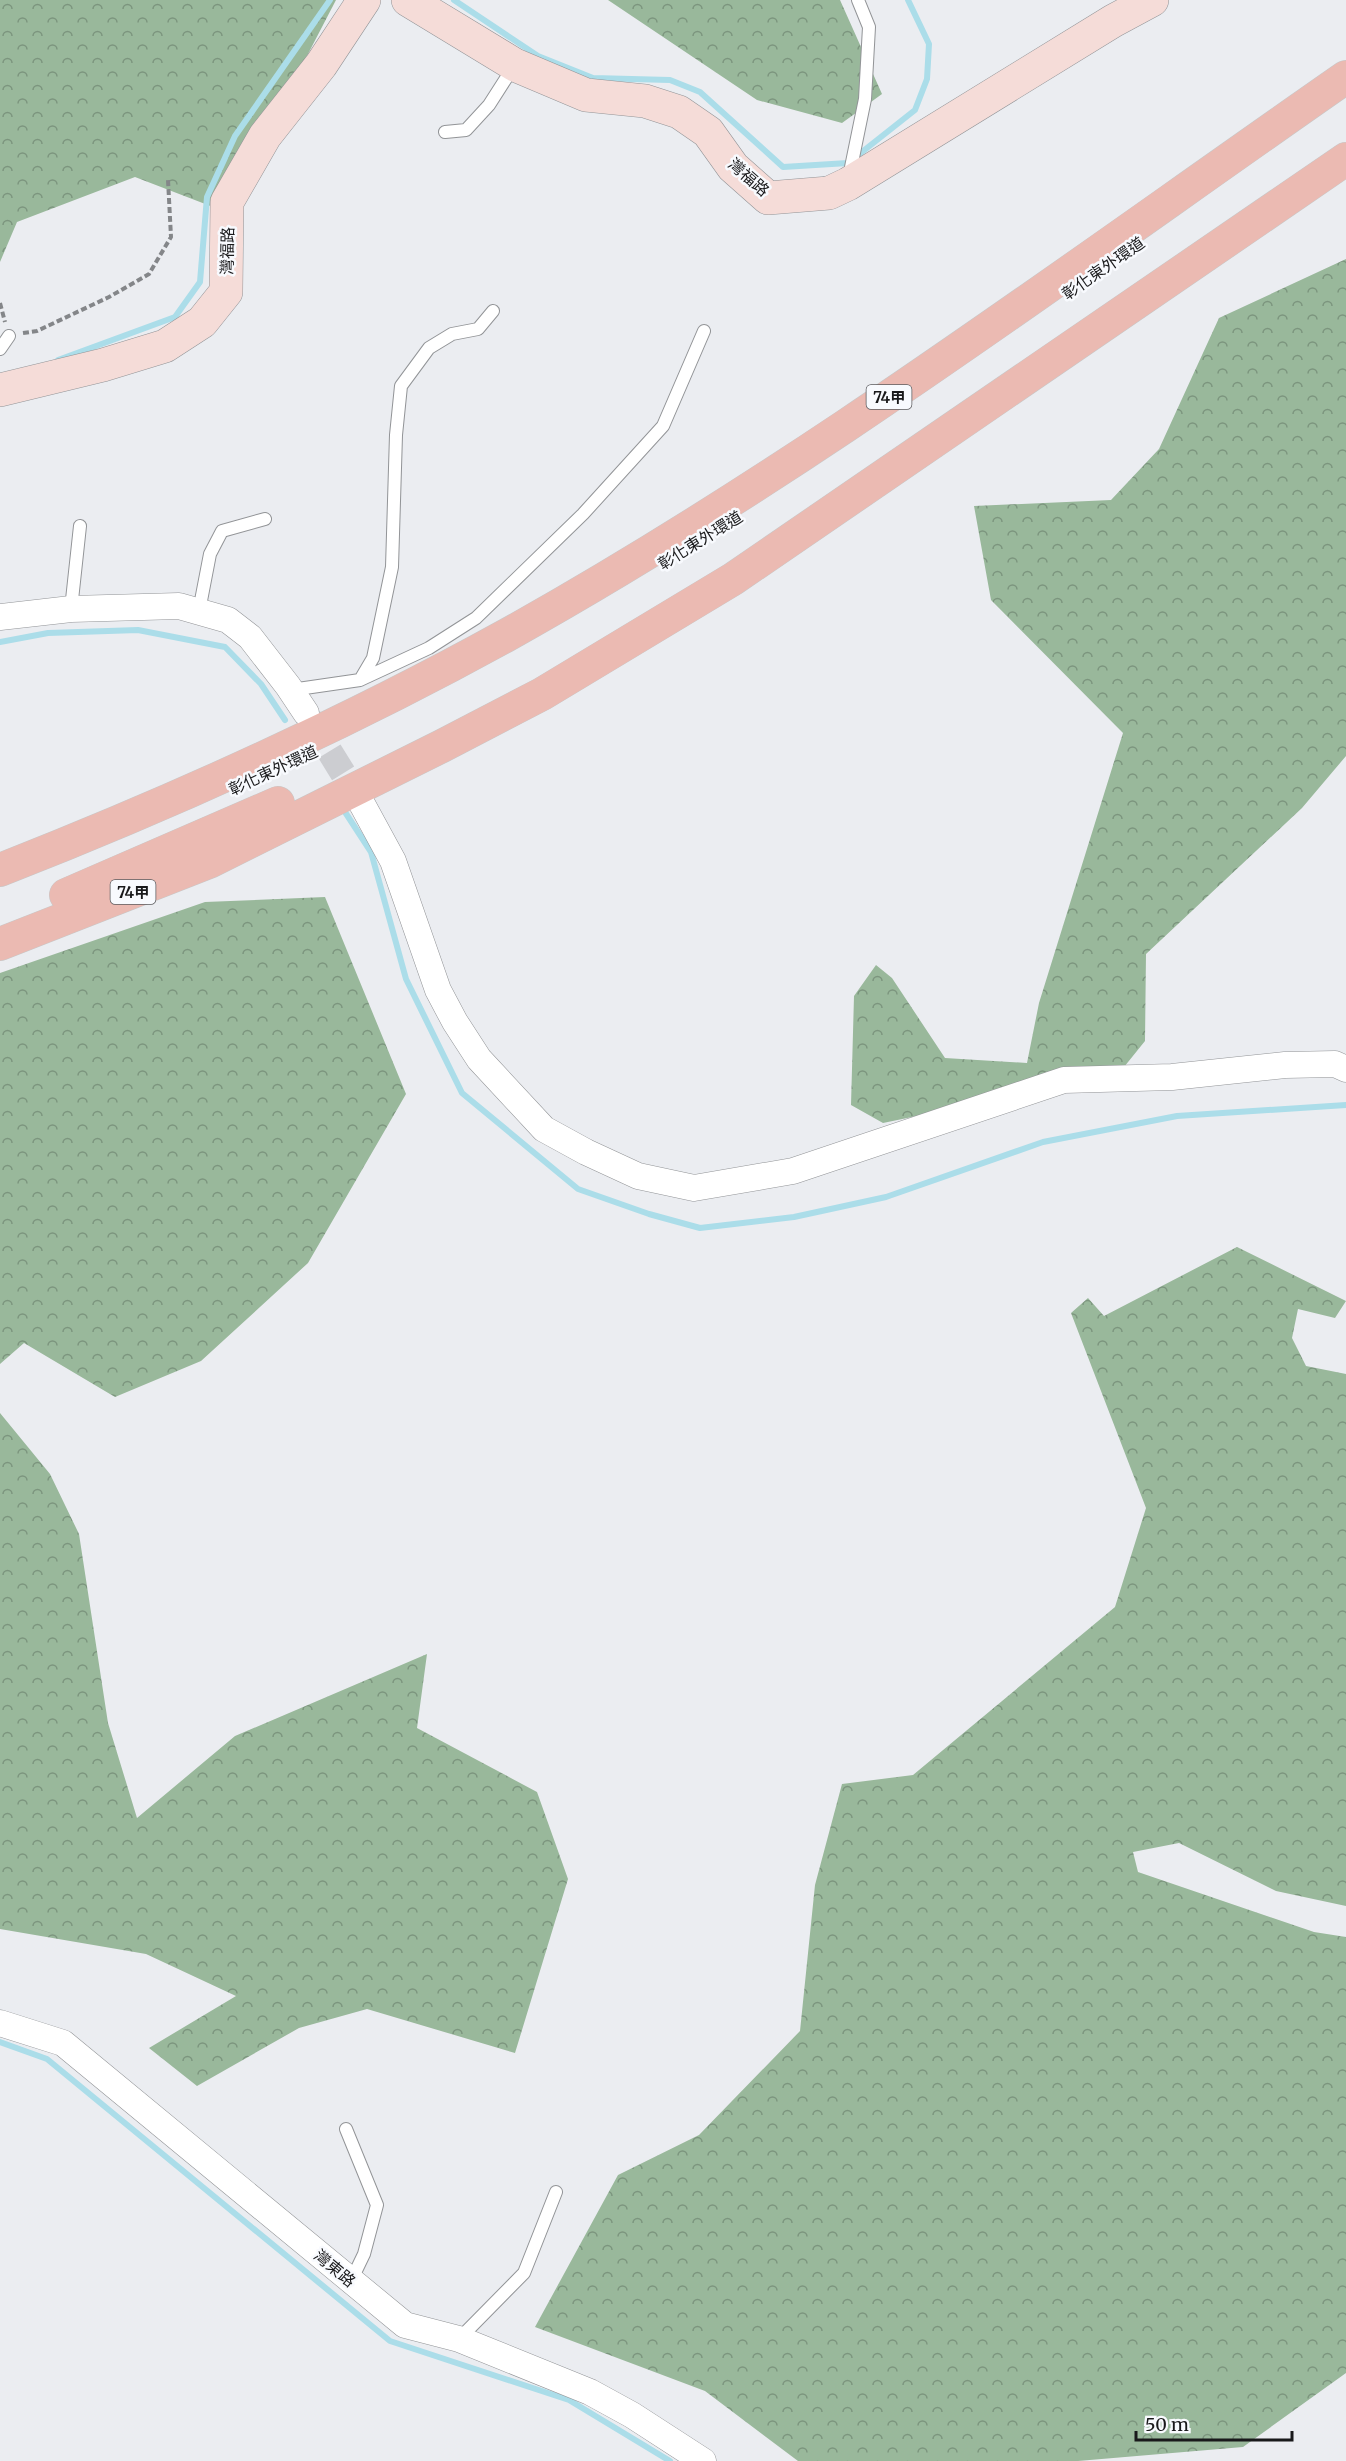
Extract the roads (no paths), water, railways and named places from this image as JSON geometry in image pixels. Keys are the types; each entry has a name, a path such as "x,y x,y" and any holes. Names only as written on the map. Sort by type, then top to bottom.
{"main road":[{"name":"74甲","path":"0,870 113,826 231,773 411,686 597,582 774,474 879,404 1346,77"},
{"name":"彰化東外環道","path":"0,885 239,787 495,660 618,590 804,474 1346,99"},
{"name":"彰化東外環道","path":"0,920 53,900 253,815 422,734 628,619 720,564 827,494 1346,135"},
{"name":"74甲","path":"0,944 209,861 442,746 542,694 628,644 733,579 1346,159"}],"street":[{"name":"灣福路","path":"0,390 103,365 165,346 202,322 226,292 227,202 265,136 321,65 364,0"},
{"name":"灣福路","path":"408,0 515,65 586,95 645,101 679,112 708,132 733,167 768,198 829,193 848,184 1113,21 1152,0"},
{"path":"0,617 71,609 179,606 228,620 250,636 306,713"},
{"path":"362,804 393,861 438,990 479,1059 544,1129 638,1176 694,1188 793,1171 1064,1080 1172,1077 1284,1065 1335,1064 1346,1069"},
{"name":"灣東路","path":"0,2023 63,2043 111,2080 405,2325 459,2339 590,2392 632,2415 703,2461"}],"lane":[{"path":"848,184 866,87 869,27 858,0"},
{"path":"445,132 466,130 489,105 515,65"},
{"path":"360,680 373,658 392,567 396,435 401,386 429,348 452,334 478,329 493,310"},
{"path":"291,690 360,680 429,648 476,618 583,514 663,426 704,331"},
{"path":"0,349 9,336"},
{"path":"199,611 210,554 222,531 265,519"},
{"path":"71,609 80,526"},
{"path":"346,2129 377,2205 364,2254 351,2281"},
{"path":"459,2339 524,2273 556,2192"}],"waterway":[{"path":"58,360 175,317 200,282 207,197 235,136 330,0"},
{"path":"454,0 538,56 593,78 670,80 700,92 783,167 848,163 915,110 927,79 929,44 908,0"},
{"path":"0,642 48,633 138,630 225,647 261,684 285,720"},
{"path":"345,812 371,852 406,979 462,1093 578,1189 649,1214 700,1228 794,1217 886,1197 1043,1142 1177,1116 1346,1105"},
{"path":"0,2042 47,2059 390,2341 569,2400 670,2461"}],"tunnel":[{"path":"309,718 362,804"}]}
